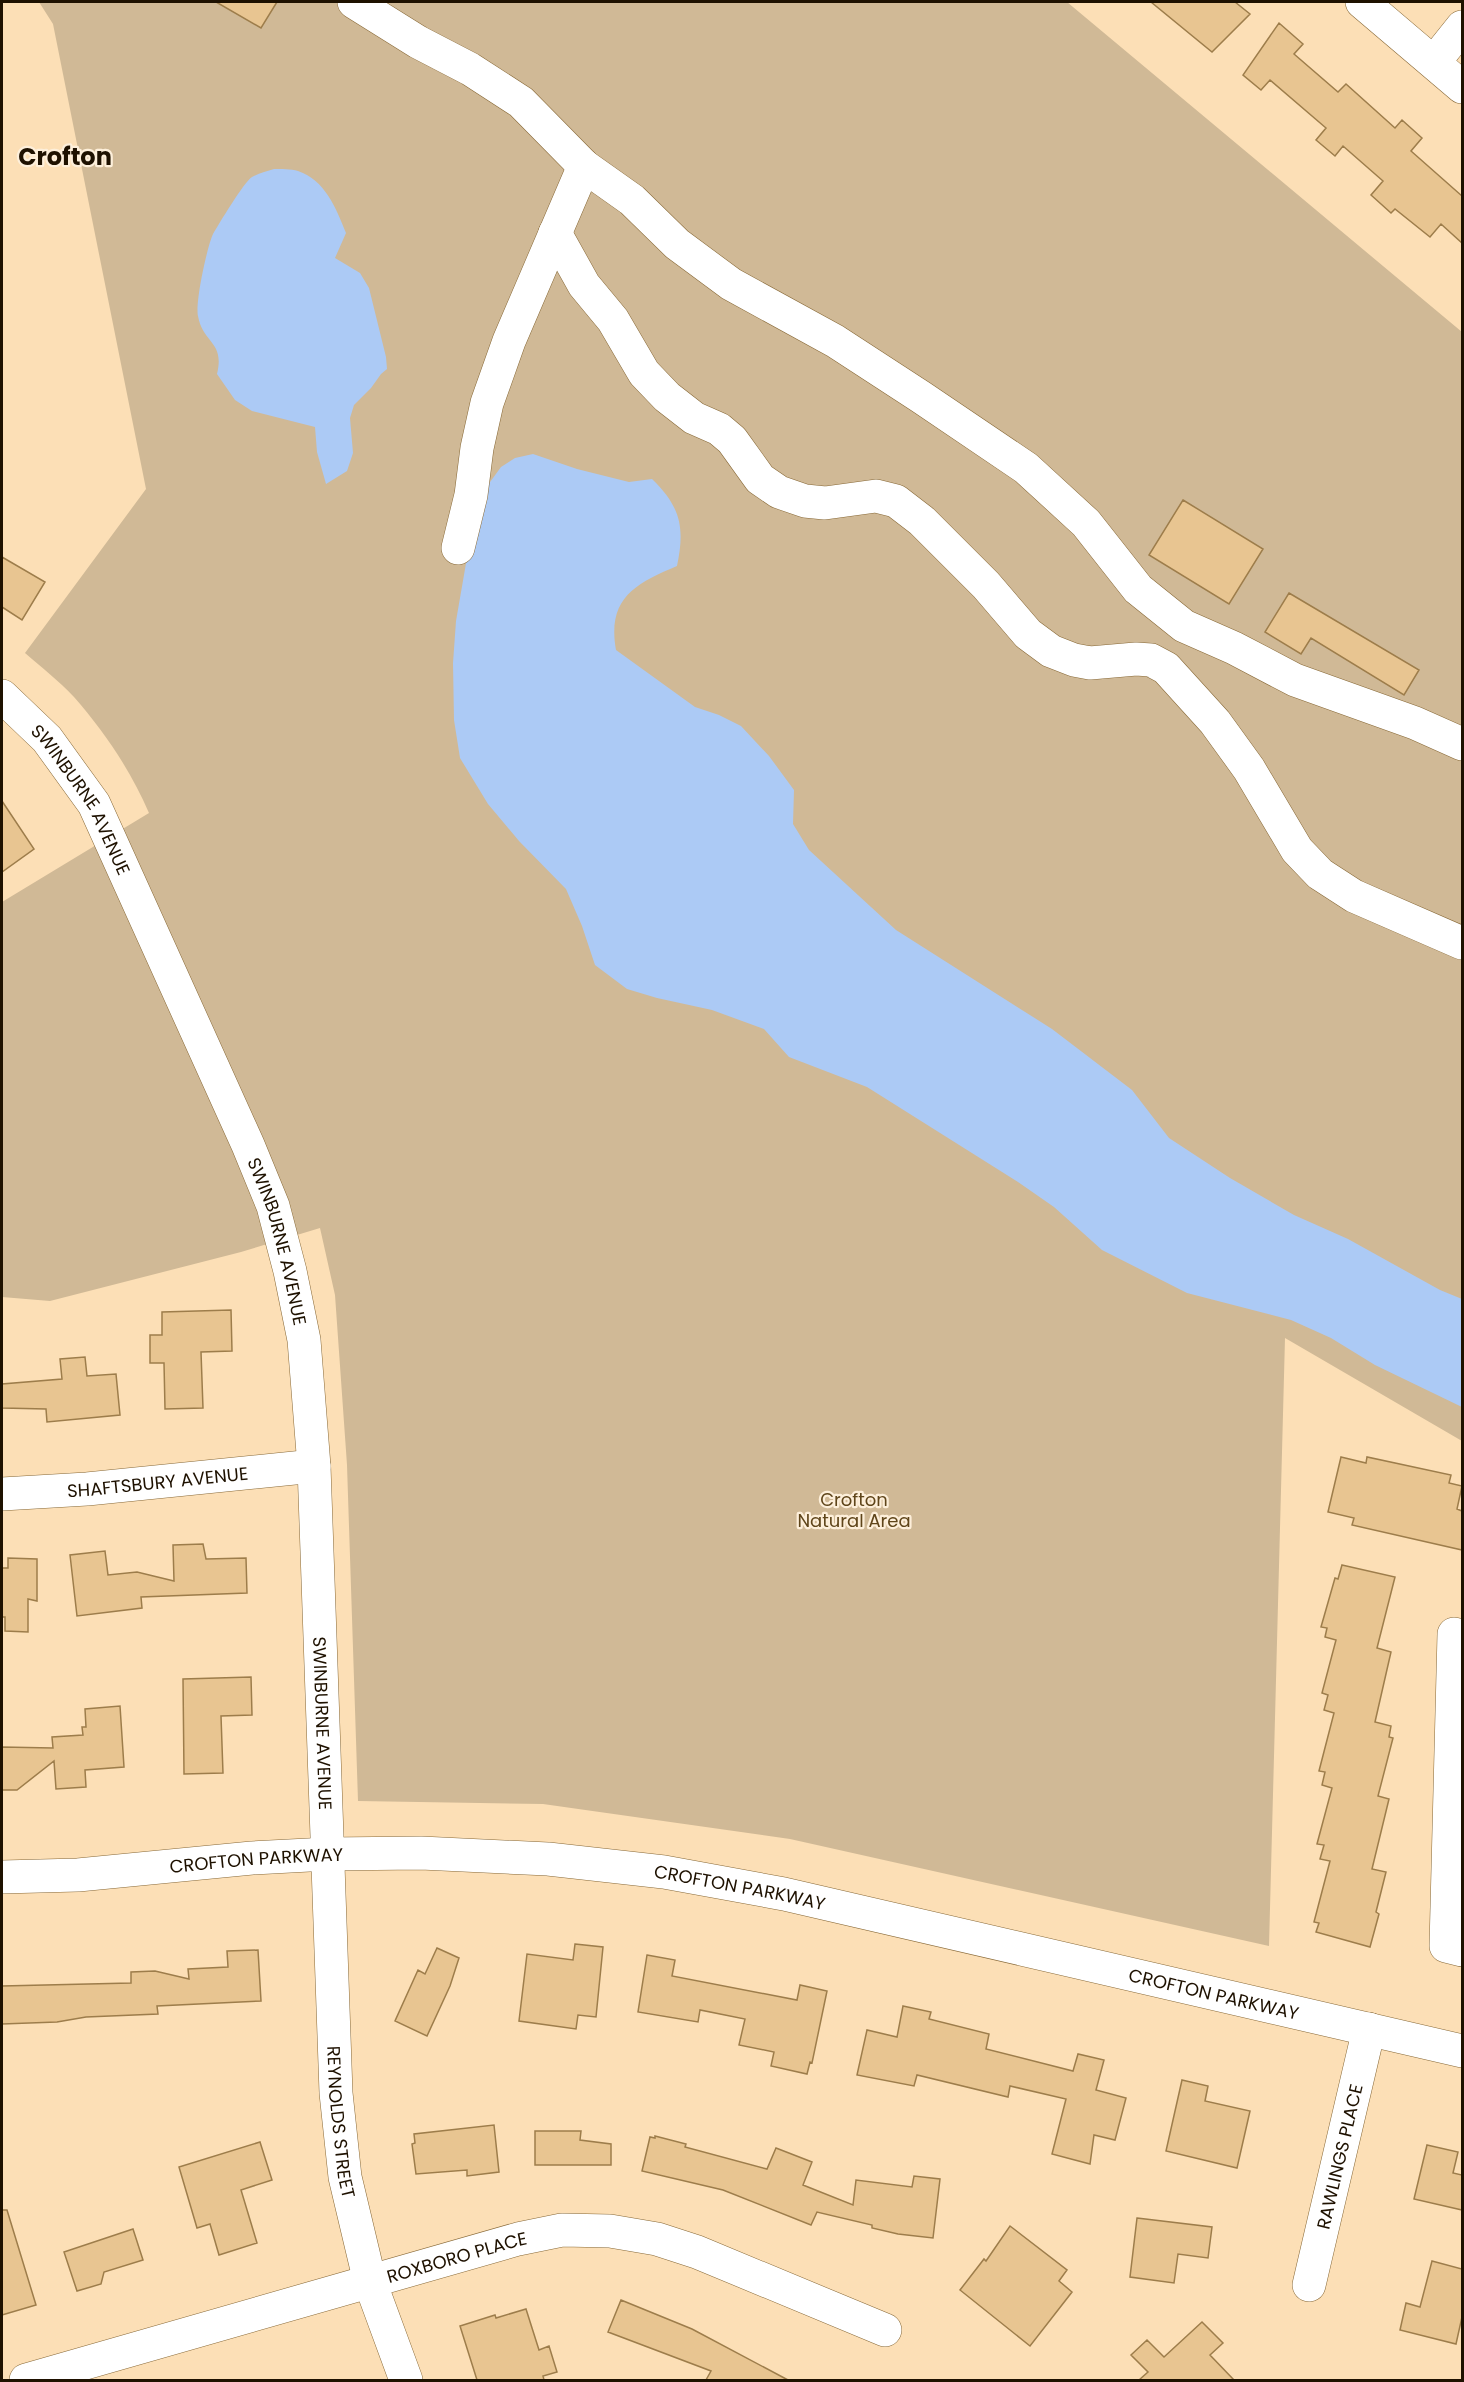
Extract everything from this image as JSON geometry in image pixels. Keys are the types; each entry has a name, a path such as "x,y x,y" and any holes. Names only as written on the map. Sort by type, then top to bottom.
{"street":[{"path":"354,2 418,42 470,69 520,102 584,166 632,200 677,244 731,284 835,341 921,396 1026,468 1086,523 1138,589 1184,626 1234,648 1295,680 1414,723 1462,744"},
{"path":"1362,2 1462,87"},
{"path":"1434,62 1462,27"},
{"path":"458,548 471,495 477,448 487,403 509,341 584,166"},
{"path":"555,233 584,285 613,320 644,373 667,398 694,418 719,429 732,440 760,479 779,492 805,501 825,503 876,496 896,501 922,521 986,585 1028,634 1052,651 1074,660 1090,663 1136,659 1151,660 1166,668 1215,722 1250,769 1297,850 1320,874 1354,896 1462,943"},
{"name":"SWINBURNE AVENUE","path":"2,696 47,739 94,804 248,1145 273,1206 290,1271 304,1340 314,1466 328,1854"},
{"name":"SHAFTSBURY AVENUE","path":"2,1494 87,1489 314,1466"},
{"path":"1462,1636 1454,1634 1446,1946 1462,1950"},
{"name":"CROFTON PARKWAY","path":"2,1877 78,1875 252,1858 422,1853 536,1858 664,1872 796,1896 1462,2051"},
{"name":"REYNOLDS STREET","path":"328,1854 336,2092 345,2177 370,2282 406,2380"},
{"name":"RAWLINGS PLACE","path":"1309,2285 1369,2029"},
{"name":"ROXBORO PLACE","path":"26,2380 518,2238 562,2230 610,2231 657,2239 697,2252 885,2330"}],"green space":[{"name":"Crofton Natural Area","path":"39,2 1067,2 1462,332 1462,1441 1285,1338 1269,1946 790,1839 543,1804 358,1801 347,1465 335,1295 320,1228 241,1252 50,1301 2,1297 2,902 149,813 125,767 96,724 68,691 25,653 146,489 53,24"}],"water":[{"path":"274,169 295,170 307,175 328,196 346,233 335,258 360,273 369,288 386,357 387,369 354,405 350,418 353,453 347,471 326,484 317,452 315,427 252,411 235,400 217,374 218,355 204,332 198,316 202,275 213,234 248,180 257,174"},
{"path":"533,454 577,469 629,482 652,479 669,499 675,509 680,529 681,540 677,566 636,587 627,596 616,618 614,632 616,650 695,707 741,726 769,756 794,790 793,824 809,850 896,930 1052,1029 1132,1090 1169,1138 1230,1178 1294,1215 1348,1239 1440,1290 1462,1299 1462,1407 1375,1365 1331,1338 1291,1320 1187,1293 1102,1250 1054,1207 1018,1182 867,1087 789,1057 764,1029 712,1010 627,989 595,965 566,889 519,841 488,804 460,758 454,720 453,663 456,621 477,500 501,467 515,458"}],"building":[{"path":"216,2 277,2 261,28"},
{"path":"1151,2 1235,2 1250,14 1212,52"},
{"path":"1279,23 1303,44 1294,54 1338,92 1346,84 1395,128 1402,120 1422,138 1411,151 1462,196 1462,243 1441,224 1430,237 1395,209 1391,213 1371,195 1383,181 1343,146 1335,156 1316,140 1326,128 1270,80 1261,90 1243,75"},
{"path":"1183,500 1263,549 1229,604 1149,555"},
{"path":"2,557 45,582 22,620 2,607"},
{"path":"1289,593 1419,670 1404,695 1311,638 1301,654 1265,632"},
{"path":"2,801 34,849 2,872"},
{"path":"231,1310 232,1351 201,1352 203,1408 165,1409 164,1363 150,1363 150,1335 162,1335 162,1312"},
{"path":"85,1357 87,1376 116,1374 120,1415 47,1422 46,1409 2,1408 2,1384 62,1379 60,1359"},
{"path":"1341,1457 1366,1463 1367,1457 1451,1475 1449,1483 1462,1486 1457,1509 1462,1511 1462,1550 1352,1525 1354,1518 1328,1512"},
{"path":"203,1544 206,1559 246,1558 247,1593 141,1597 142,1608 77,1616 70,1555 105,1551 108,1575 137,1572 174,1581 173,1545"},
{"path":"8,1558 37,1559 37,1601 28,1599 28,1632 5,1631 5,1617 2,1617 2,1568 8,1568"},
{"path":"1342,1565 1395,1577 1377,1648 1391,1652 1375,1722 1391,1726 1389,1737 1393,1738 1378,1796 1389,1799 1372,1869 1386,1872 1376,1912 1379,1914 1370,1947 1316,1932 1319,1923 1314,1922 1330,1861 1320,1859 1324,1845 1317,1844 1332,1788 1322,1785 1325,1772 1319,1771 1334,1713 1324,1710 1328,1695 1322,1693 1336,1640 1325,1637 1327,1628 1321,1627 1335,1578 1338,1579"},
{"path":"251,1677 252,1715 221,1716 223,1773 184,1774 183,1679"},
{"path":"120,1706 124,1767 85,1770 86,1787 56,1789 54,1761 17,1790 2,1790 2,1747 53,1748 52,1737 83,1735 82,1727 86,1727 85,1709"},
{"path":"575,1944 603,1947 596,2017 578,2015 576,2029 519,2021 527,1954 573,1960"},
{"path":"437,1948 459,1958 450,1986 427,2036 395,2021 418,1970 425,1974"},
{"path":"258,1950 261,2001 157,2006 158,2014 2,2024 2,1986 131,1983 131,1972 155,1971 189,1979 188,1969 228,1967 227,1951"},
{"path":"647,1955 675,1960 672,1976 797,2000 800,1985 827,1991 812,2063 810,2062 807,2074 771,2066 774,2052 739,2045 745,2019 700,2010 698,2022 638,2012"},
{"path":"903,2006 931,2012 929,2019 989,2034 986,2049 1073,2071 1078,2054 1104,2060 1096,2090 1126,2098 1115,2140 1094,2135 1090,2164 1052,2154 1066,2099 1010,2086 1008,2097 917,2075 914,2086 857,2075 867,2030 897,2037"},
{"path":"1182,2080 1208,2086 1205,2101 1250,2111 1237,2168 1166,2151"},
{"path":"494,2125 499,2172 467,2176 467,2170 416,2174 412,2144 415,2143 414,2134"},
{"path":"535,2131 581,2131 580,2140 611,2144 611,2165 535,2165"},
{"path":"655,2136 686,2144 685,2147 767,2169 776,2148 812,2162 803,2185 853,2205 856,2180 912,2187 914,2176 940,2179 933,2238 898,2234 872,2228 872,2225 817,2212 811,2225 723,2190 642,2171 650,2137 655,2138"},
{"path":"260,2142 272,2180 241,2190 257,2243 219,2255 210,2224 197,2228 179,2167"},
{"path":"1427,2145 1458,2152 1453,2173 1462,2175 1462,2210 1414,2199"},
{"path":"2,2210 7,2210 36,2305 2,2315"},
{"path":"1137,2218 1212,2227 1208,2258 1178,2254 1174,2283 1130,2277"},
{"path":"1010,2226 1067,2270 1059,2281 1072,2292 1030,2346 960,2290 984,2259 986,2261"},
{"path":"133,2229 143,2260 104,2272 101,2284 77,2291 64,2252"},
{"path":"1432,2261 1462,2269 1462,2317 1456,2344 1400,2330 1406,2303 1420,2307"},
{"path":"621,2300 692,2329 788,2380 706,2380 711,2371 608,2332"},
{"path":"526,2309 539,2350 549,2346 557,2372 543,2376 544,2380 477,2380 460,2326 495,2315 496,2318"},
{"path":"1202,2322 1223,2343 1210,2355 1234,2380 1139,2380 1148,2372 1131,2355 1147,2340 1164,2357"}],"district":[{"name":"Crofton","path":"65,156"}]}
